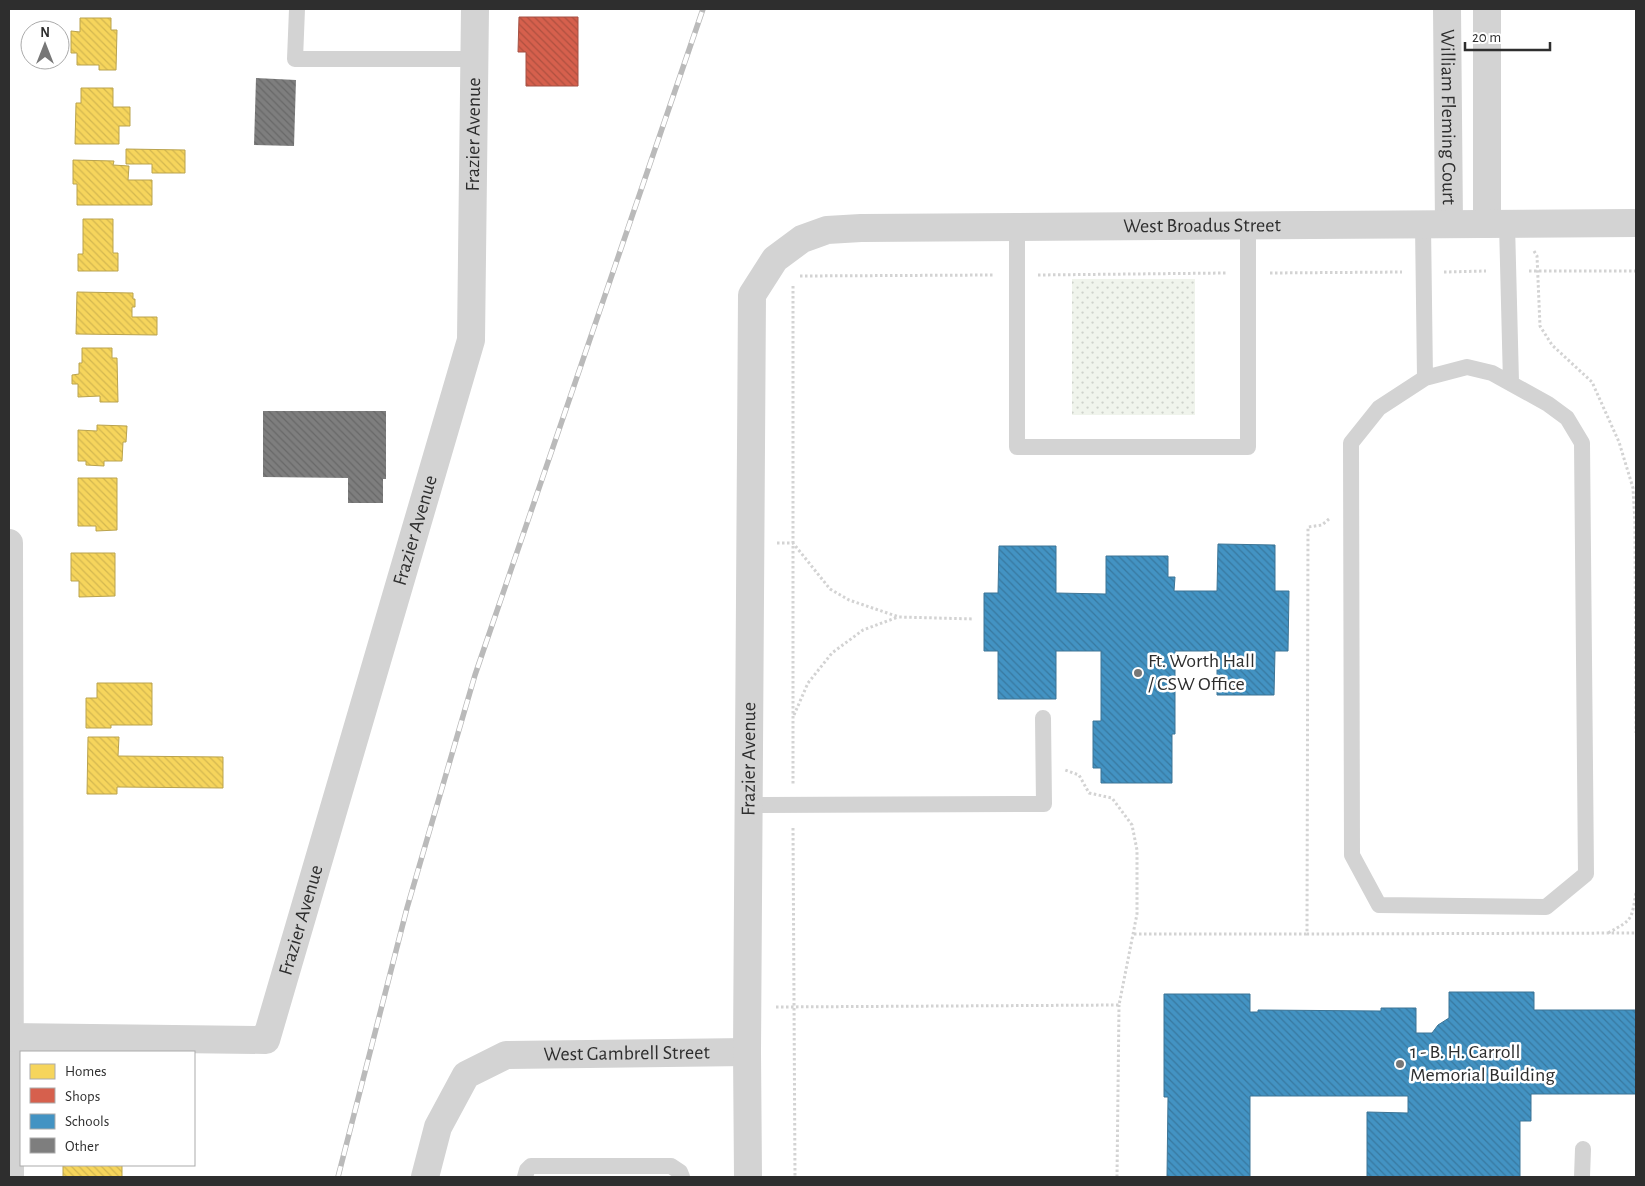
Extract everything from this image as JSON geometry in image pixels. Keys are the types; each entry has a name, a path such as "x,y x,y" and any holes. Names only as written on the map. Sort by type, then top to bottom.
{"street":[{"name":"Frazier Avenue","path":"10,1037 266,1040 471,340 475,9"},
{"name":"William Fleming Court","path":"1436,225 1447,9"},
{"name":"William Fleming Court","path":"1487,9 1497,224"},
{"name":"West Broadus Street","path":"775,259 802,239 827,230 860,228 1636,223"},
{"name":"Frazier Avenue","path":"748,1177 747,1007 752,295 775,259"},
{"path":"9,543 10,1177"},
{"name":"West Gambrell Street","path":"425,1177 438,1126 466,1075 506,1055 747,1052"}],"lane":[{"path":"297,9 296,59 474,60"},
{"path":"1497,224 1508,271 1511,382"},
{"path":"1425,378 1423,272 1436,225"},
{"path":"1017,227 1017,447 1248,447 1248,226"},
{"path":"1466,367 1492,373 1511,382 1526,393 1548,404 1567,418 1582,443 1586,874 1546,907 1380,905 1352,855 1351,443 1379,408 1425,378 1466,367"},
{"path":"749,805 1044,804 1043,718"},
{"path":"1582,1149 1582,1177"},
{"path":"524,1177 527,1170 532,1166 671,1166 680,1172 682,1177"}],"path":[{"path":"795,1177 792,287 798,276 1636,271"},
{"path":"1307,934 1308,527 1322,525 1333,514"},
{"path":"751,543 793,543"},
{"path":"793,543 830,588 849,600 899,617 974,619"},
{"path":"793,718 808,682 832,653 863,630 899,617"},
{"path":"1043,762 1079,775 1089,793 1112,798 1132,825 1137,850 1138,914 1119,1005 1116,1177"},
{"path":"1607,933 1631,918 1636,894"},
{"path":"1134,934 1636,933"},
{"path":"747,1007 1119,1005"}],"shaded area":[{"path":"1072,279 1195,279 1195,415 1072,415"}],"building: Homes":[{"path":"80,18 111,18 111,30 117,30 116,70 99,70 99,65 77,65 77,53 71,53 71,31 80,32"},
{"path":"81,88 113,88 113,107 130,107 130,126 119,126 119,144 75,144 76,103 81,103"},
{"path":"126,149 185,150 185,173 152,173 152,164 126,164"},
{"path":"73,160 114,161 113,165 129,166 128,180 152,180 152,205 77,205 77,184 73,184"},
{"path":"83,219 113,219 113,253 118,253 118,271 78,271 78,254 83,254"},
{"path":"77,292 133,293 135,307 132,307 132,317 157,317 157,335 76,334"},
{"path":"82,348 112,348 112,358 117,358 118,402 100,402 100,396 78,397 78,384 72,384 72,375 79,374 79,363 82,363"},
{"path":"97,425 127,426 126,442 123,442 122,461 104,461 104,466 86,465 86,461 78,461 78,430 97,431"},
{"path":"78,478 117,478 117,530 96,531 96,526 78,526"},
{"path":"71,553 115,553 115,596 79,597 79,581 71,581"},
{"path":"97,683 152,683 152,725 111,725 111,728 86,728 86,698 97,698"},
{"path":"88,737 119,737 118,756 223,757 223,788 117,787 117,794 87,794"},
{"path":"63,1166 122,1166 122,1177 63,1177"}],"building: Shops":[{"path":"519,17 578,17 578,86 526,86 526,52 518,52"}],"building: Schools":[{"name":"Ft. Worth Hall / CSW Office","path":"1218,544 1275,545 1275,591 1289,591 1288,651 1275,651 1274,695 1217,695 1217,651 1175,651 1175,734 1172,734 1172,783 1101,783 1101,768 1093,768 1093,721 1101,721 1101,651 1056,651 1056,699 998,699 998,651 984,651 984,593 998,593 999,546 1056,546 1056,593 1106,594 1106,556 1168,556 1168,577 1175,577 1174,591 1217,591"},
{"name":"1 - B. H. Carroll Memorial Building","path":"1449,992 1534,992 1534,1010 1636,1010 1636,1094 1531,1094 1531,1121 1520,1121 1520,1177 1367,1177 1367,1112 1408,1113 1408,1096 1250,1096 1250,1177 1167,1177 1168,1097 1164,1097 1164,994 1250,994 1250,1012 1258,1012 1258,1010 1381,1011 1381,1008 1416,1008 1416,1033 1432,1033 1438,1025 1449,1018"}],"building: Other":[{"path":"256,78 296,80 294,146 254,145"},
{"path":"263,411 386,411 386,479 383,479 383,503 348,503 348,478 263,477"}],"railway":[{"path":"338,1177 407,908 475,675 703,9"}],"place":[{"name":"Ft. Worth Hall / CSW Office","path":"1138,673"},
{"name":"1 - B. H. Carroll Memorial Building","path":"1400,1064"}]}
